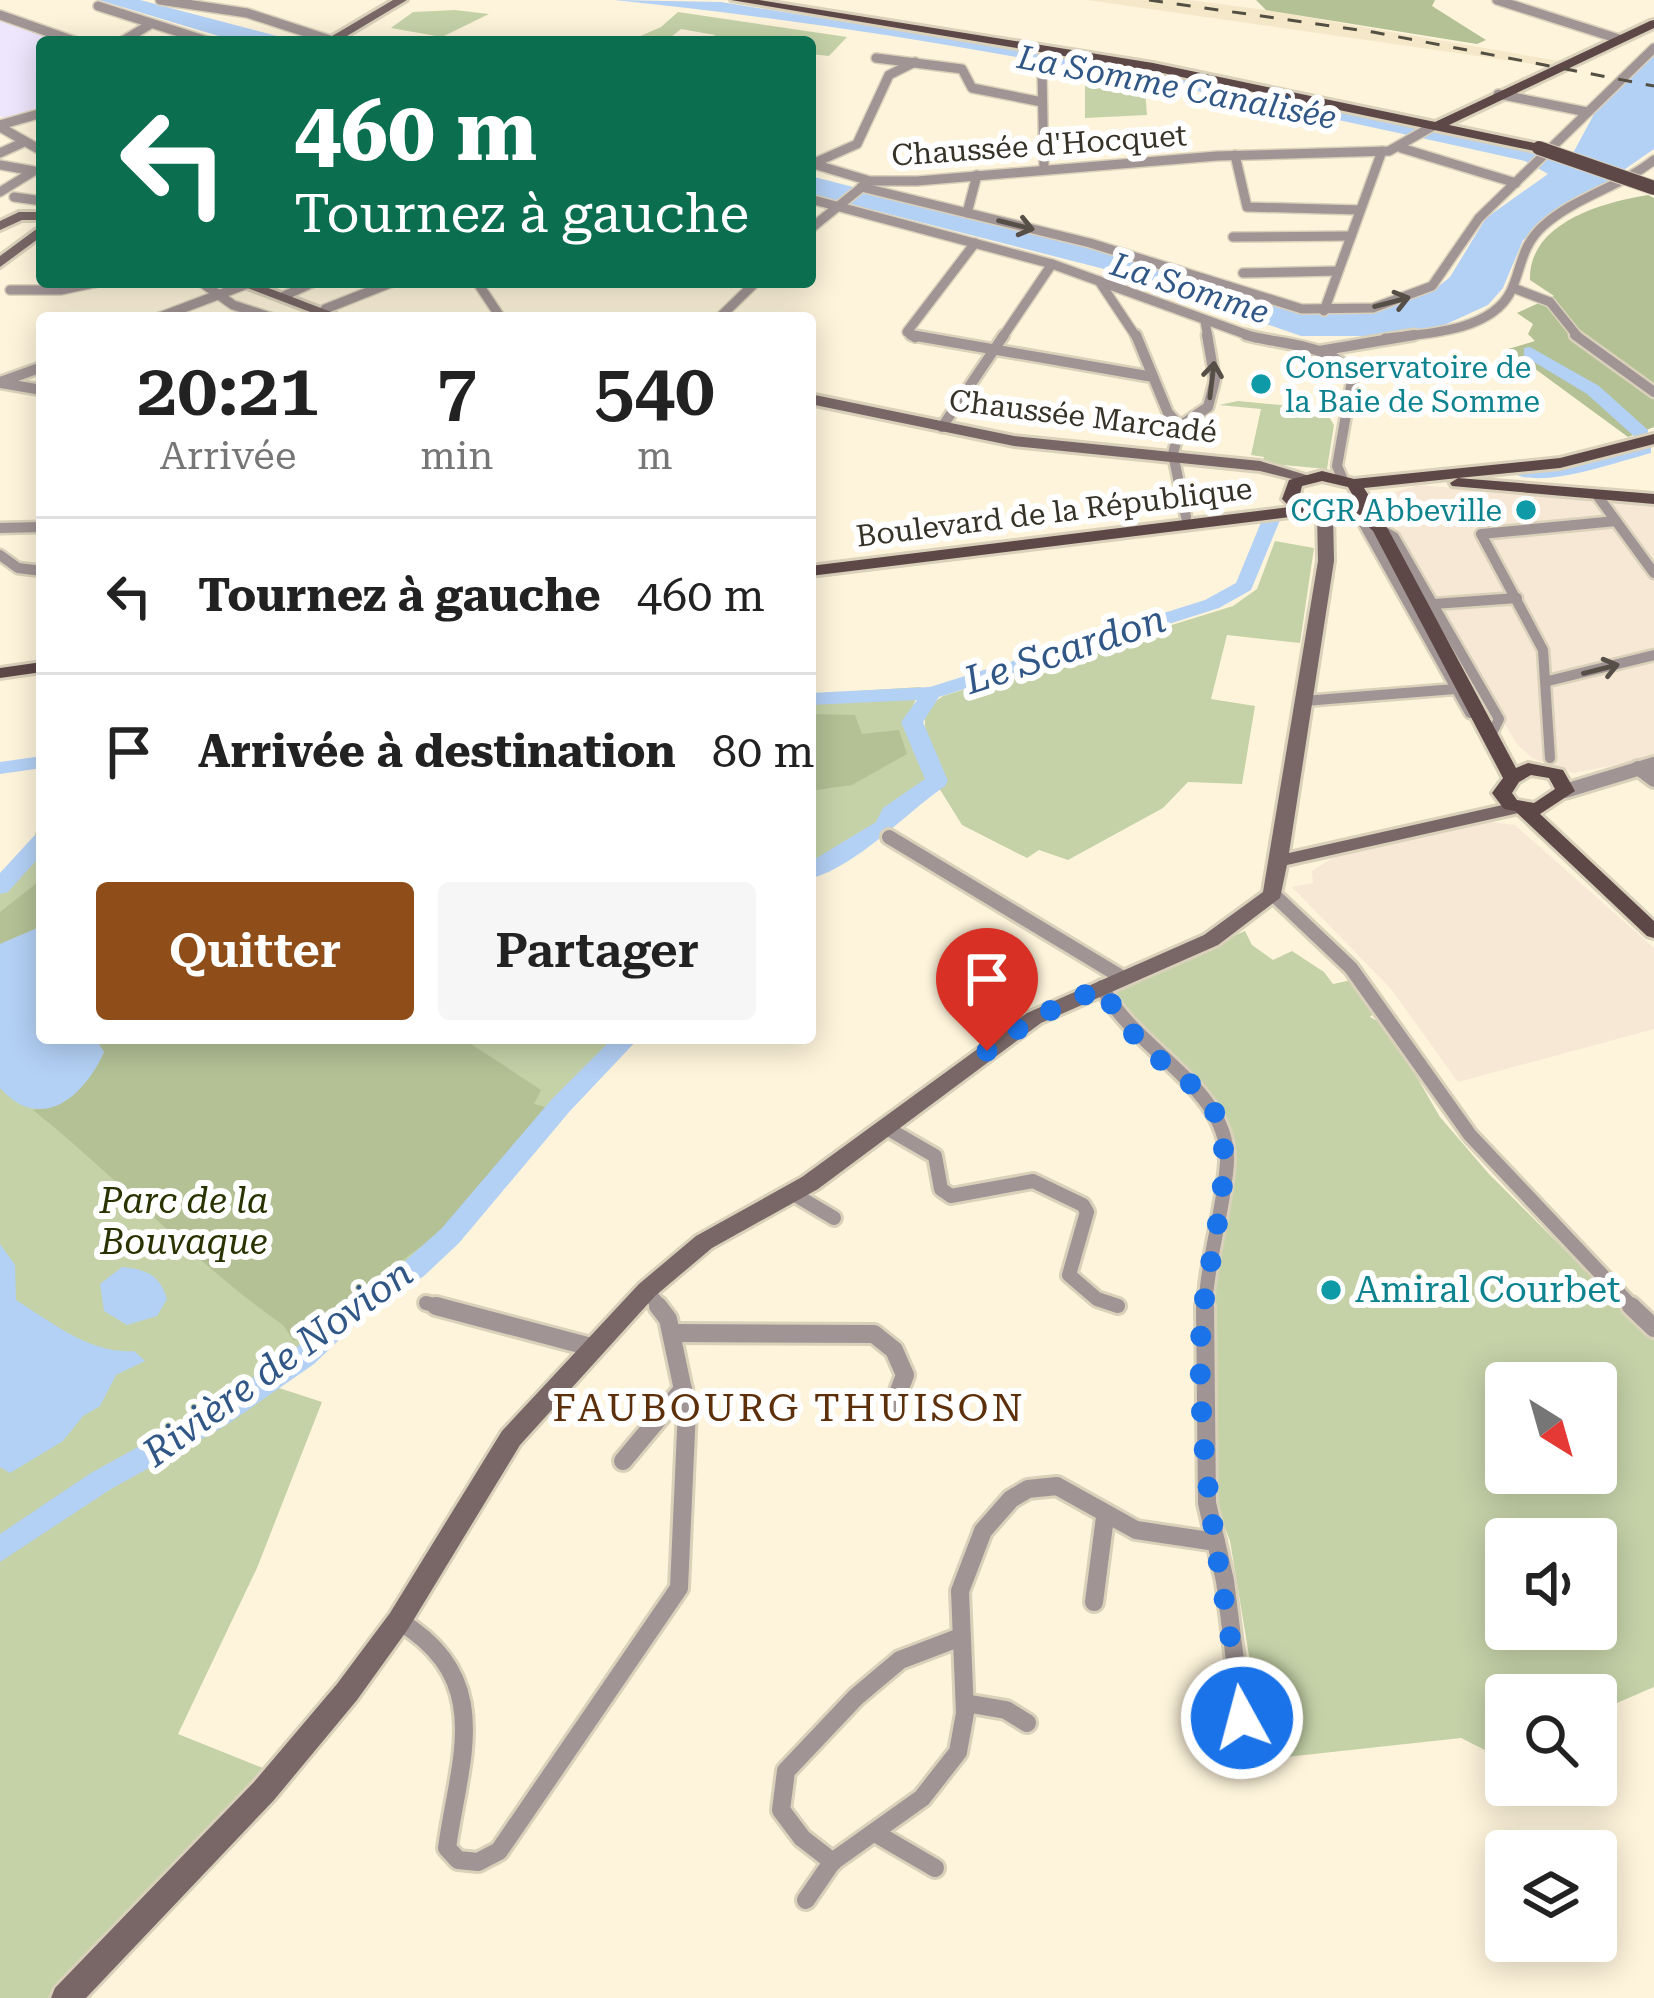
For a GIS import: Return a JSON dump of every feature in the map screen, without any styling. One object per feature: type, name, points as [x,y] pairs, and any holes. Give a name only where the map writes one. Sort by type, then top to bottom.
[{"type":"main road","points":[[736,0],[1274,91],[1432,123],[1542,151],[1654,189]]},
{"type":"main road","points":[[1432,123],[1654,24]]},
{"type":"main road","points":[[1456,477],[1582,460],[1654,438]]},
{"type":"main road","points":[[1456,477],[1498,487],[1654,499]]},
{"type":"main road","name":"Boulevard de la République","points":[[816,567],[1456,477]]},
{"type":"main road","points":[[1305,510],[1341,496]]},
{"type":"main road","points":[[1305,510],[1332,514],[1341,496]]},
{"type":"main road","points":[[1341,496],[1498,744],[1519,800],[1654,932]]},
{"type":"main road","name":"Boulevard de la République","points":[[816,567],[1305,510]]},
{"type":"main road","points":[[0,676],[36,671]]},
{"type":"main road","points":[[1498,744],[1551,773]]},
{"type":"main road","points":[[1519,800],[1551,773]]},
{"type":"main road","points":[[1519,800],[1551,773]]},
{"type":"street","points":[[160,0],[286,22],[321,36]]},
{"type":"street","points":[[341,36],[401,0]]},
{"type":"street","points":[[1497,0],[1619,39]]},
{"type":"street","points":[[98,5],[188,36]]},
{"type":"street","points":[[0,15],[60,36]]},
{"type":"street","points":[[131,36],[149,25]]},
{"type":"street","points":[[816,223],[863,186],[1090,243],[1269,300],[1324,310],[1372,308],[1432,286],[1479,218],[1532,168],[1542,151],[1654,48]]},
{"type":"street","points":[[876,58],[965,70],[970,86],[978,91],[1042,102]]},
{"type":"street","points":[[816,162],[857,144],[889,75],[915,61]]},
{"type":"street","points":[[1042,72],[1043,169]]},
{"type":"street","points":[[1498,94],[1587,112]]},
{"type":"street","points":[[0,126],[36,115]]},
{"type":"street","name":"Chaussée d'Hocquet","points":[[816,166],[863,186],[1234,155],[1382,151],[1401,148],[1432,123]]},
{"type":"street","points":[[0,126],[36,149]]},
{"type":"street","points":[[0,154],[22,143]]},
{"type":"street","points":[[1401,148],[1516,183]]},
{"type":"street","points":[[1324,310],[1382,151]]},
{"type":"street","points":[[1234,155],[1247,207],[1360,210]]},
{"type":"street","points":[[1319,350],[1467,323],[1516,289],[1527,243],[1567,210],[1608,191],[1654,160]]},
{"type":"street","points":[[0,165],[34,171],[5,195],[36,221]]},
{"type":"street","points":[[967,213],[977,175]]},
{"type":"street","points":[[1608,191],[1654,189]]},
{"type":"street","points":[[816,200],[1052,264],[1204,321],[1319,350],[1346,364],[1353,375],[1341,496],[1488,744],[1498,744],[1499,719],[1394,536],[1341,496]]},
{"type":"street","points":[[2,226],[36,224]]},
{"type":"street","points":[[1,267],[36,227]]},
{"type":"street","points":[[1233,237],[1351,236]]},
{"type":"street","points":[[975,243],[907,332],[915,338],[991,353],[1153,377]]},
{"type":"street","points":[[942,427],[1052,264]]},
{"type":"street","points":[[1243,273],[1338,271]]},
{"type":"street","points":[[1099,281],[1132,328],[1171,418],[1180,426]]},
{"type":"street","points":[[10,290],[36,288]]},
{"type":"street","points":[[208,288],[254,312]]},
{"type":"street","points":[[174,312],[233,288]]},
{"type":"street","points":[[258,288],[329,312]]},
{"type":"street","points":[[241,308],[296,288]]},
{"type":"street","points":[[334,312],[381,288]]},
{"type":"street","points":[[724,312],[746,288]]},
{"type":"street","points":[[1516,289],[1550,302],[1570,332],[1654,392]]},
{"type":"street","points":[[1186,517],[1173,456],[1180,426],[1208,407],[1215,380],[1204,321]]},
{"type":"street","points":[[3,380],[36,369]]},
{"type":"street","points":[[3,380],[36,388]]},
{"type":"street","name":"Chaussée Marcadé","points":[[816,401],[1014,441],[1278,470],[1341,496]]},
{"type":"street","points":[[1597,495],[1654,573]]},
{"type":"street","points":[[1633,497],[1615,515],[1481,534],[1538,636],[1548,681],[1551,773],[1600,777],[1654,764]]},
{"type":"street","points":[[66,1998],[264,1791],[399,1621],[493,1462],[591,1347],[647,1290],[704,1242],[792,1193],[1021,1026],[1211,940],[1274,893],[1332,514]]},
{"type":"street","points":[[0,528],[36,527]]},
{"type":"street","points":[[1,557],[18,568],[36,570]]},
{"type":"street","points":[[1434,604],[1517,598]]},
{"type":"street","points":[[1548,681],[1654,656]]},
{"type":"street","points":[[1304,701],[1456,689]]},
{"type":"street","points":[[1638,768],[1654,780]]},
{"type":"street","points":[[1279,861],[1519,800]]},
{"type":"street","points":[[889,837],[959,874],[1112,983],[1118,1018],[1198,1091],[1216,1114],[1227,1161],[1207,1260],[1201,1331],[1207,1503],[1248,1764]]},
{"type":"street","points":[[1274,893],[1363,977],[1444,1102],[1502,1173],[1654,1328]]},
{"type":"street","points":[[885,1127],[935,1156],[941,1189],[951,1196],[1033,1181],[1083,1205],[1088,1212],[1069,1275],[1096,1299],[1118,1306]]},
{"type":"street","points":[[792,1193],[834,1218]]},
{"type":"street","points":[[399,1621],[422,1634],[458,1685],[470,1726],[469,1756],[447,1848],[452,1858],[469,1865],[485,1861],[499,1851],[679,1588],[687,1409],[663,1306],[647,1290]]},
{"type":"street","points":[[426,1304],[591,1347]]},
{"type":"street","points":[[672,1334],[874,1334],[894,1350],[905,1375],[894,1404]]},
{"type":"street","points":[[623,1461],[682,1389]]},
{"type":"street","points":[[806,1900],[832,1862],[906,1813],[947,1773],[962,1744],[965,1703],[957,1605],[977,1545],[998,1507],[1018,1492],[1047,1485],[1072,1490],[1105,1517],[1158,1540],[1216,1542]]},
{"type":"street","points":[[1094,1602],[1105,1517]]},
{"type":"street","points":[[832,1862],[802,1838],[781,1810],[786,1771],[856,1697],[900,1660],[958,1637]]},
{"type":"street","points":[[965,1703],[1006,1710],[1027,1723]]},
{"type":"street","points":[[875,1833],[935,1868]]},
{"type":"shaded area","points":[[1087,0],[1188,0],[1266,10],[1559,61],[1547,66]]},
{"type":"shaded area","points":[[0,18],[50,36],[36,36],[36,111],[5,120],[0,116]]},
{"type":"shaded area","points":[[1419,485],[1654,504],[1654,758],[1573,773],[1532,758],[1517,744],[1377,513],[1385,495]]},
{"type":"shaded area","points":[[1490,822],[1515,825],[1654,948],[1654,1029],[1458,1082],[1391,989],[1292,887],[1313,883],[1312,871],[1334,857]]},
{"type":"green space","points":[[1256,0],[1435,0],[1432,6],[1486,40],[1477,44],[1266,10]]},
{"type":"green space","points":[[413,12],[489,14],[444,36],[391,28]]},
{"type":"green space","points":[[678,12],[847,37],[829,56],[816,55],[816,36],[714,36],[681,29],[672,36],[641,36]]},
{"type":"green space","points":[[1085,77],[1145,87],[1147,115],[1085,118]]},
{"type":"green space","points":[[1648,195],[1654,198],[1654,427],[1628,437],[1508,349],[1535,341],[1528,334],[1533,324],[1517,313],[1554,296],[1530,280],[1541,244],[1590,210]]},
{"type":"green space","points":[[1238,401],[1324,409],[1334,425],[1327,469],[1262,463],[1264,457],[1251,455],[1261,409],[1219,405]]},
{"type":"green space","points":[[1275,541],[1314,548],[1300,643],[1227,635],[1211,699],[1255,706],[1242,784],[1188,782],[1163,808],[1068,860],[1039,850],[1027,858],[962,825],[939,788],[926,708],[943,696],[1233,606],[1257,589]]},
{"type":"green space","points":[[921,687],[906,722],[927,784],[876,822],[886,829],[816,874],[816,694]]},
{"type":"green space","points":[[816,714],[855,715],[862,734],[899,730],[907,754],[852,785],[816,790]]},
{"type":"green space","name":"Parc de la Bouvaque","points":[[36,831],[36,1044],[627,1044],[452,1238],[363,1306],[276,1387],[322,1402],[257,1568],[178,1734],[263,1768],[53,1998],[0,1998],[0,874],[33,841]]},
{"type":"green space","points":[[36,884],[36,929],[0,944],[0,912]]},
{"type":"green space","points":[[1245,931],[1252,945],[1273,960],[1292,951],[1324,972],[1333,984],[1356,979],[1376,1011],[1370,1017],[1387,1026],[1440,1117],[1489,1174],[1654,1339],[1654,1687],[1617,1703],[1617,1674],[1485,1674],[1485,1750],[1461,1738],[1259,1760],[1251,1717],[1259,1716],[1230,1541],[1214,1500],[1205,1375],[1228,1131],[1203,1086],[1167,1060],[1112,995],[1119,986]]},
{"type":"green space","points":[[99,1044],[471,1044],[541,1090],[534,1104],[549,1108],[439,1233],[294,1341],[283,1325],[217,1274],[33,1110],[67,1098],[92,1074],[104,1052]]},
{"type":"water","points":[[99,0],[140,0],[277,36],[219,36]]},
{"type":"water","points":[[614,0],[721,2],[1150,71],[1558,157],[1572,155],[1600,103],[1654,53],[1654,149],[1523,240],[1503,288],[1488,305],[1440,327],[1368,336],[1301,336],[1112,271],[816,196],[816,178],[1078,244],[1280,307],[1339,314],[1378,311],[1433,291],[1450,277],[1486,218],[1548,174],[1525,161],[1074,67],[731,13]]},
{"type":"water","points":[[36,929],[36,1044],[99,1044],[104,1052],[73,1095],[46,1109],[15,1102],[0,1088],[0,944]]},
{"type":"water","points":[[0,1244],[15,1265],[16,1300],[87,1342],[134,1351],[145,1361],[116,1375],[100,1406],[83,1416],[63,1441],[10,1473],[0,1467]]},
{"type":"water","points":[[122,1267],[145,1272],[160,1284],[167,1299],[157,1316],[127,1325],[104,1311],[100,1284]]},
{"type":"waterway","name":"Le Scardon","points":[[1530,352],[1593,390],[1642,434]]},
{"type":"waterway","name":"Le Scardon","points":[[1522,473],[1570,469],[1645,449]]},
{"type":"waterway","name":"Le Scardon","points":[[932,693],[1212,604],[1244,586],[1271,520]]},
{"type":"waterway","name":"Le Scardon","points":[[816,699],[932,693]]},
{"type":"waterway","name":"Rivière de Novion","points":[[816,868],[885,826],[891,813],[937,781],[912,722],[932,693]]},
{"type":"waterway","name":"Le Scardon","points":[[0,768],[36,763]]},
{"type":"waterway","points":[[0,887],[36,848]]},
{"type":"waterway","name":"Rivière de Novion","points":[[0,1550],[101,1481],[215,1418],[304,1357],[358,1305],[414,1269],[450,1236],[561,1105],[621,1044]]},
{"type":"railway","points":[[1149,0],[1373,32],[1654,86]]},
{"type":"place","name":"Conservatoire de la Baie de Somme","points":[[1261,384]]},
{"type":"place","name":"CGR Abbeville","points":[[1526,510]]},
{"type":"place","name":"Amiral Courbet","points":[[1331,1290]]},
{"type":"district","name":"FAUBOURG THUISON","points":[[789,1408]]},
{"type":"route","points":[[987,1051],[1034,1018],[1102,987],[1118,1018],[1198,1091],[1216,1114],[1227,1161],[1204,1289],[1203,1429],[1207,1503],[1225,1581],[1242,1718]]},
{"type":"water label","name":"La Somme Canalisée","points":[[1177,87]]},
{"type":"water label","name":"La Somme","points":[[1190,288]]}]
